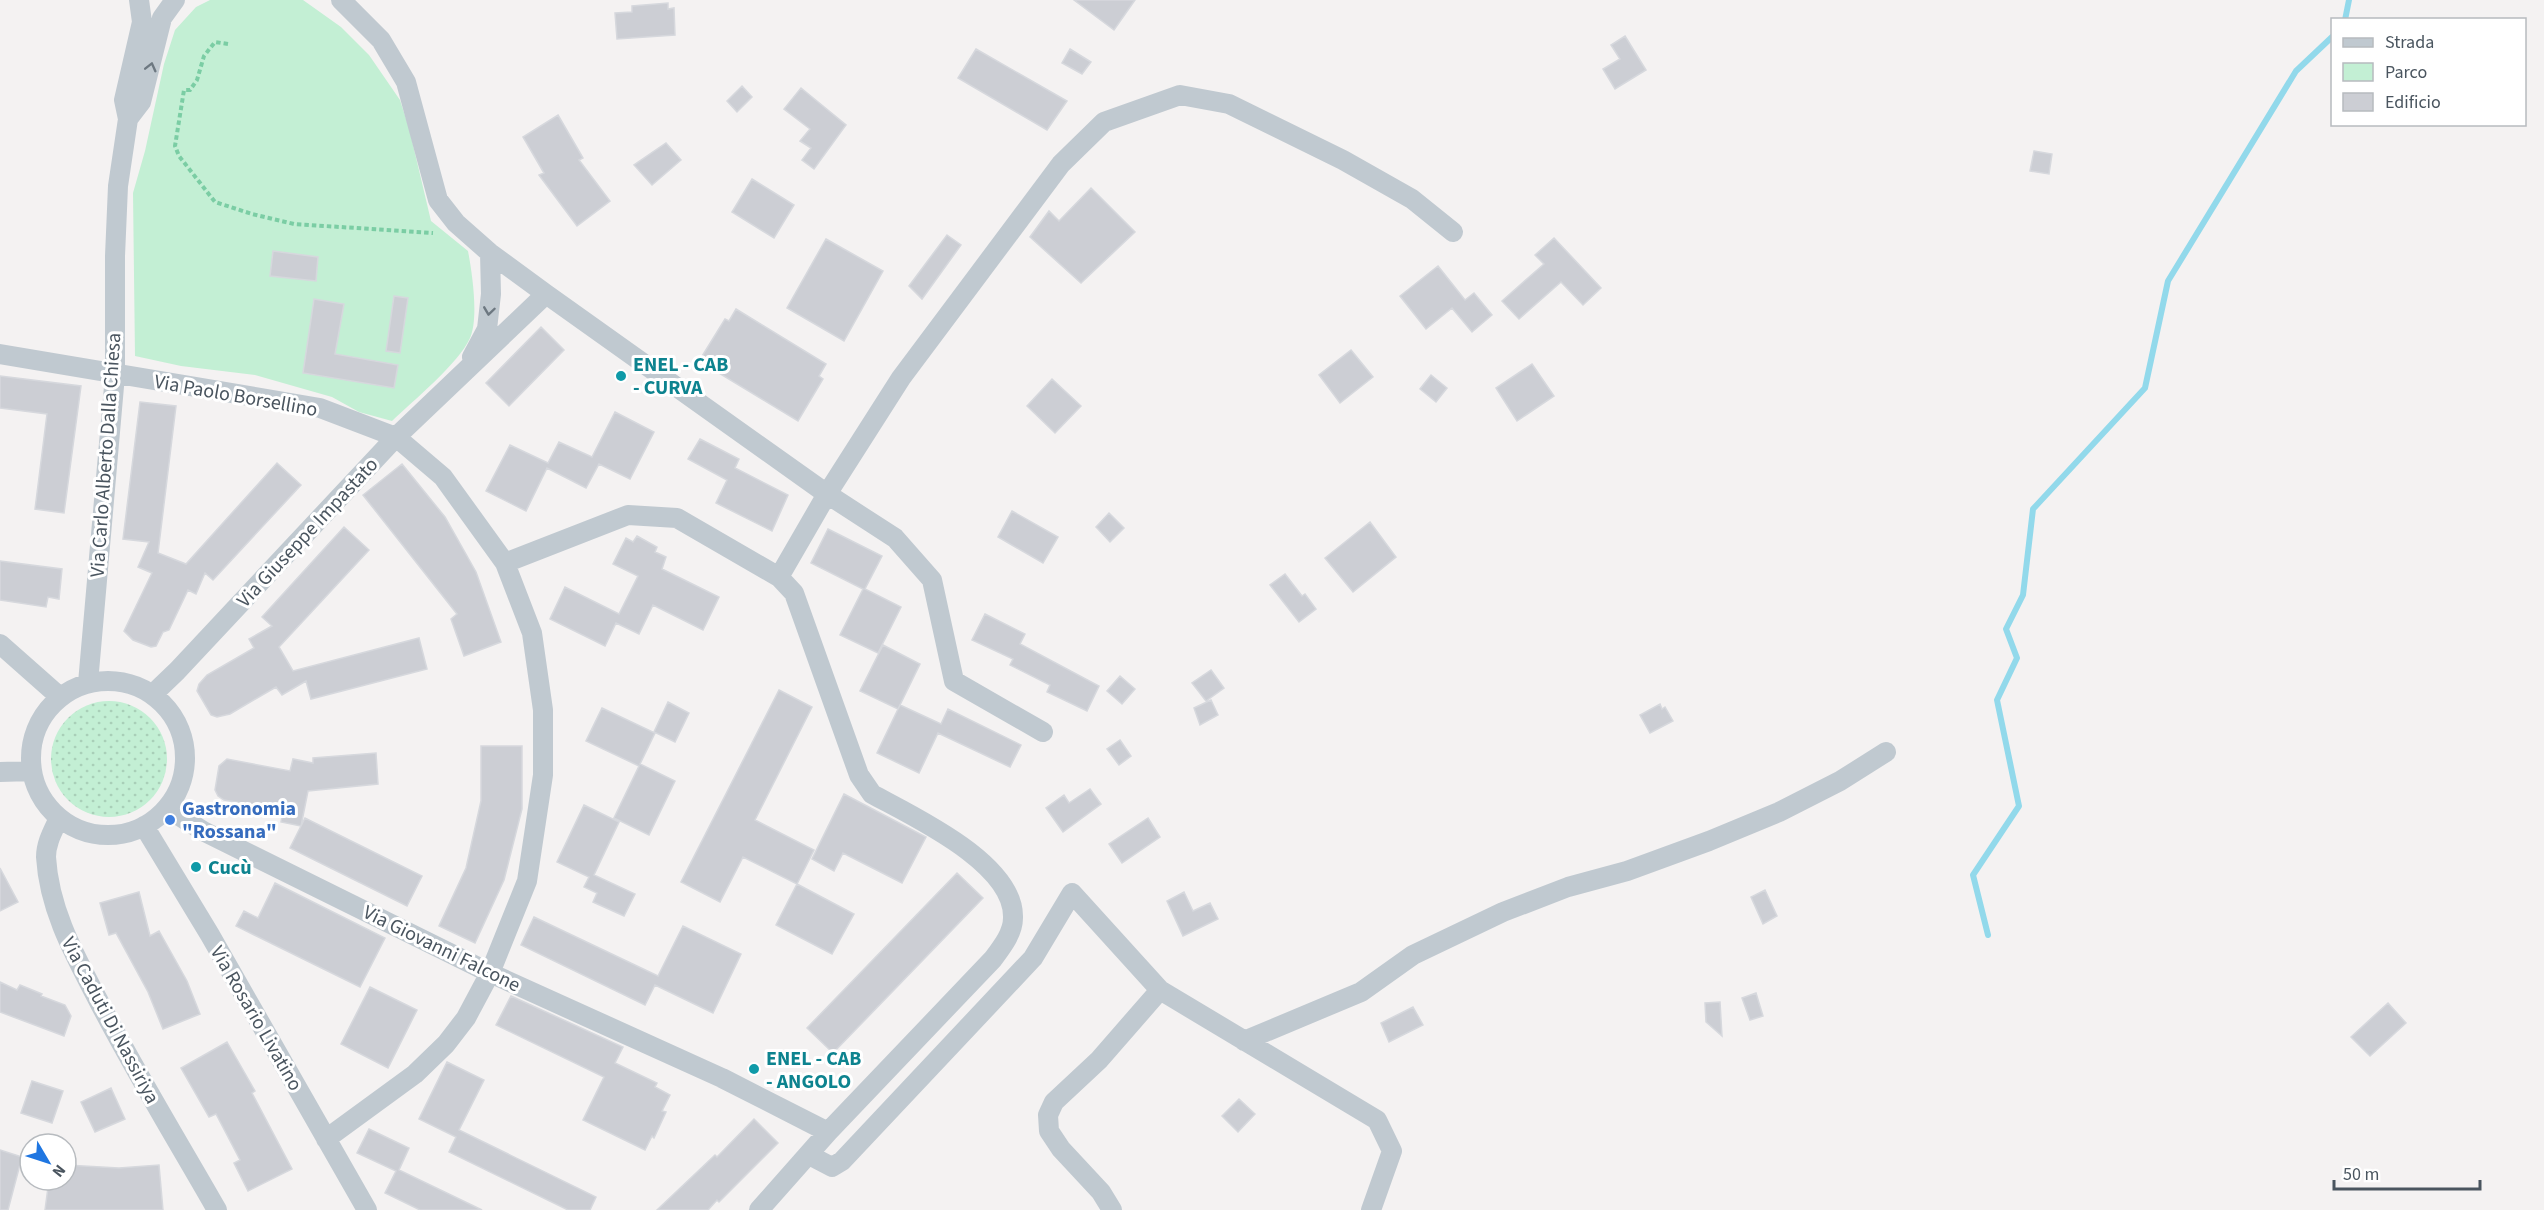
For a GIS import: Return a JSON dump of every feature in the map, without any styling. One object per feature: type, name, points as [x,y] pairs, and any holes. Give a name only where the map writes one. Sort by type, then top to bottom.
[{"type":"street","name":"Via Carlo Alberto Dalla Chiesa","points":[[87,683],[116,375],[115,256],[118,186],[128,119],[124,100],[142,22],[139,0]]},
{"type":"street","name":"Via Carlo Alberto Dalla Chiesa","points":[[128,119],[141,102],[162,18],[175,0]]},
{"type":"street","points":[[341,0],[381,40],[406,82],[438,200],[456,223],[490,253],[546,294],[827,495],[895,538],[932,580],[954,681],[1043,732]]},
{"type":"street","points":[[779,577],[827,495],[901,378],[1061,165],[1104,122],[1180,95],[1229,104],[1343,160],[1412,199],[1453,232]]},
{"type":"street","name":"Via Giuseppe Impastato","points":[[464,373],[487,329],[491,294],[490,253]]},
{"type":"street","name":"Via Giuseppe Impastato","points":[[153,694],[396,437],[546,294]]},
{"type":"street","name":"Via Paolo Borsellino","points":[[0,354],[320,408],[396,437],[443,477],[505,563],[532,633],[543,710],[543,775],[526,881],[490,973],[466,1018],[446,1044],[415,1074],[326,1139]]},
{"type":"street","points":[[505,563],[628,515],[638,515],[677,518],[779,577],[794,593],[859,775],[865,785],[872,794],[949,837],[972,853],[1009,896],[1013,918],[1006,940],[993,959],[828,1132],[759,1210]]},
{"type":"street","points":[[0,644],[60,697]]},
{"type":"street","points":[[110,680],[132,684],[153,694],[168,708],[180,727],[185,748],[185,770],[179,790],[167,808],[144,826],[128,833],[110,836],[92,834],[75,828],[59,818],[46,805],[37,789],[32,771],[32,743],[42,718],[60,697],[87,683],[110,680]]},
{"type":"street","points":[[1244,1041],[1361,992],[1413,955],[1466,929],[1568,887],[1627,871],[1729,833],[1840,781],[1886,752]]},
{"type":"street","points":[[0,772],[32,771]]},
{"type":"street","name":"Via Giovanni Falcone","points":[[167,808],[203,831],[490,973],[722,1078],[828,1132]]},
{"type":"street","name":"Via Caduti Di Nassiriya","points":[[59,818],[48,842],[46,856],[52,895],[64,933],[114,1030],[217,1210]]},
{"type":"street","name":"Via Rosario Livatino","points":[[144,826],[367,1210]]},
{"type":"street","points":[[809,1155],[832,1167],[842,1161],[1033,958],[1072,893],[1160,990],[1377,1120],[1392,1151],[1371,1210]]},
{"type":"street","points":[[1112,1210],[1101,1192],[1061,1149],[1049,1131],[1048,1115],[1054,1102],[1099,1060],[1160,990]]},
{"type":"path","points":[[228,44],[215,42],[204,56],[197,80],[190,90],[184,90],[175,146],[178,156],[215,202],[294,224],[433,233]]},
{"type":"green space","points":[[210,0],[303,0],[341,27],[369,55],[400,100],[431,221],[468,251],[474,307],[473,329],[470,338],[446,370],[392,421],[359,412],[332,397],[255,375],[181,366],[135,356],[133,193],[145,151],[164,64],[175,30],[196,7]]},
{"type":"green space","points":[[109,701],[131,705],[150,718],[163,737],[167,759],[163,781],[150,800],[131,813],[109,817],[87,813],[68,800],[55,781],[51,759],[55,737],[68,718],[87,705]]},
{"type":"building","points":[[1074,0],[1135,0],[1114,30]]},
{"type":"building","points":[[668,3],[668,9],[674,8],[675,35],[617,39],[615,13],[632,12],[632,6]]},
{"type":"building","points":[[1625,36],[1646,70],[1615,89],[1603,69],[1620,59],[1611,45]]},
{"type":"building","points":[[976,49],[1067,101],[1047,130],[958,78]]},
{"type":"building","points":[[1070,49],[1091,62],[1082,74],[1062,63]]},
{"type":"building","points":[[742,86],[752,97],[737,112],[727,101]]},
{"type":"building","points":[[801,88],[846,125],[814,169],[802,160],[811,148],[800,141],[810,129],[784,109]]},
{"type":"building","points":[[558,115],[583,158],[579,160],[610,201],[577,226],[539,175],[544,173],[523,137]]},
{"type":"building","points":[[666,143],[681,160],[652,185],[634,165]]},
{"type":"building","points":[[2034,151],[2052,154],[2049,174],[2030,171]]},
{"type":"building","points":[[752,179],[794,205],[774,238],[732,212]]},
{"type":"building","points":[[1091,188],[1135,232],[1081,283],[1030,237],[1049,211],[1059,221]]},
{"type":"building","points":[[947,235],[961,245],[922,299],[909,286]]},
{"type":"building","points":[[1554,238],[1601,288],[1583,305],[1561,282],[1519,319],[1502,301],[1544,264],[1535,255]]},
{"type":"building","points":[[826,239],[883,271],[844,341],[787,308]]},
{"type":"building","points":[[273,251],[318,257],[316,281],[270,276]]},
{"type":"building","points":[[1438,266],[1465,300],[1474,293],[1492,315],[1472,332],[1452,308],[1426,329],[1400,296]]},
{"type":"building","points":[[394,296],[408,298],[400,353],[386,351]]},
{"type":"building","points":[[314,299],[344,304],[335,354],[398,365],[394,388],[303,373]]},
{"type":"building","points":[[736,309],[826,364],[819,376],[823,379],[798,421],[699,361],[725,319],[729,321]]},
{"type":"building","points":[[541,327],[564,350],[509,406],[486,383]]},
{"type":"building","points":[[1351,350],[1373,377],[1340,403],[1319,375]]},
{"type":"building","points":[[1532,364],[1554,396],[1517,421],[1496,388]]},
{"type":"building","points":[[1431,375],[1447,388],[1436,402],[1420,389]]},
{"type":"building","points":[[0,376],[81,386],[64,513],[35,509],[47,414],[0,408]]},
{"type":"building","points":[[1052,379],[1081,406],[1055,433],[1027,406]]},
{"type":"building","points":[[140,402],[176,406],[158,553],[186,564],[277,463],[301,485],[213,580],[205,573],[196,594],[188,590],[169,630],[163,632],[156,646],[151,647],[133,640],[124,631],[152,573],[138,567],[149,542],[123,539]]},
{"type":"building","points":[[615,412],[654,432],[630,479],[599,464],[586,488],[547,468],[526,511],[486,491],[510,445],[548,463],[559,442],[592,457]]},
{"type":"building","points":[[700,439],[739,459],[735,468],[788,495],[772,531],[716,503],[727,480],[688,459]]},
{"type":"building","points":[[402,464],[445,517],[476,572],[501,642],[464,656],[451,619],[457,614],[363,495]]},
{"type":"building","points":[[1012,511],[1058,537],[1043,563],[998,537]]},
{"type":"building","points":[[1109,513],[1124,528],[1110,542],[1096,527]]},
{"type":"building","points":[[1370,522],[1396,557],[1353,592],[1325,558]]},
{"type":"building","points":[[344,527],[369,550],[279,647],[293,671],[419,638],[427,669],[311,699],[306,681],[282,695],[276,687],[230,714],[217,717],[211,715],[197,691],[199,684],[207,675],[254,648],[249,639],[272,626],[262,617]]},
{"type":"building","points":[[828,529],[882,556],[865,589],[901,607],[878,653],[840,635],[863,589],[811,563]]},
{"type":"building","points":[[637,536],[657,547],[655,552],[666,557],[662,569],[719,597],[703,630],[653,605],[639,634],[616,623],[605,646],[550,619],[565,587],[619,614],[638,576],[613,564],[626,538],[633,542]]},
{"type":"building","points":[[0,561],[62,569],[59,599],[48,597],[46,607],[0,600]]},
{"type":"building","points":[[1285,574],[1302,596],[1305,594],[1316,609],[1299,622],[1270,585]]},
{"type":"building","points":[[985,614],[1025,634],[1020,644],[1099,686],[1087,711],[1047,692],[1050,685],[1010,665],[1013,659],[972,640]]},
{"type":"building","points":[[883,645],[920,664],[898,709],[860,691]]},
{"type":"building","points":[[1211,670],[1224,688],[1206,701],[1192,683]]},
{"type":"building","points":[[1120,676],[1135,689],[1122,704],[1107,691]]},
{"type":"building","points":[[779,690],[812,707],[755,820],[814,850],[797,884],[743,857],[720,902],[681,882]]},
{"type":"building","points":[[1211,700],[1218,715],[1200,725],[1194,708]]},
{"type":"building","points":[[668,702],[689,713],[675,742],[654,732]]},
{"type":"building","points":[[1660,704],[1662,709],[1665,707],[1673,721],[1650,733],[1640,715]]},
{"type":"building","points":[[900,705],[941,724],[948,709],[1021,745],[1010,767],[938,733],[919,773],[877,753]]},
{"type":"building","points":[[602,708],[655,733],[640,764],[675,781],[649,835],[614,818],[639,766],[586,741]]},
{"type":"building","points":[[1120,740],[1131,756],[1119,765],[1107,749]]},
{"type":"building","points":[[481,746],[522,746],[522,809],[504,880],[475,943],[439,926],[466,868],[481,801]]},
{"type":"building","points":[[376,753],[378,784],[308,791],[301,826],[281,822],[283,810],[224,800],[218,796],[215,790],[219,766],[227,759],[290,771],[293,759],[313,763],[313,758]]},
{"type":"building","points":[[1090,789],[1101,804],[1063,832],[1046,808],[1064,795],[1069,803]]},
{"type":"building","points":[[844,794],[926,837],[902,883],[843,853],[834,871],[812,859]]},
{"type":"building","points":[[584,805],[619,822],[594,875],[635,894],[624,916],[593,902],[597,893],[584,887],[589,877],[557,862]]},
{"type":"building","points":[[305,818],[422,876],[407,906],[290,848]]},
{"type":"building","points":[[1148,818],[1160,837],[1122,863],[1109,844]]},
{"type":"building","points":[[0,868],[18,902],[0,911]]},
{"type":"building","points":[[957,873],[983,898],[833,1053],[807,1028]]},
{"type":"building","points":[[275,883],[385,938],[360,987],[236,926],[244,911],[258,918]]},
{"type":"building","points":[[797,884],[854,914],[832,954],[776,925]]},
{"type":"building","points":[[1765,890],[1777,916],[1763,924],[1751,897]]},
{"type":"building","points":[[139,892],[150,936],[159,931],[187,981],[200,1014],[163,1029],[148,992],[116,933],[109,935],[100,903]]},
{"type":"building","points":[[1184,892],[1193,911],[1210,903],[1218,919],[1183,936],[1167,901]]},
{"type":"building","points":[[534,917],[658,976],[683,926],[741,954],[713,1013],[655,985],[645,1005],[521,945]]},
{"type":"building","points":[[0,982],[17,990],[20,985],[65,1005],[71,1016],[64,1036],[0,1012]]},
{"type":"building","points":[[370,987],[417,1010],[388,1068],[341,1044]]},
{"type":"building","points":[[1756,993],[1763,1016],[1750,1020],[1742,998]]},
{"type":"building","points":[[511,996],[623,1047],[615,1063],[657,1083],[655,1087],[670,1095],[662,1111],[666,1112],[654,1138],[652,1136],[645,1150],[583,1120],[604,1077],[496,1025]]},
{"type":"building","points":[[1720,1002],[1722,1036],[1706,1022],[1705,1003]]},
{"type":"building","points":[[2388,1003],[2406,1023],[2370,1056],[2351,1037]]},
{"type":"building","points":[[1413,1007],[1423,1025],[1389,1042],[1381,1023]]},
{"type":"building","points":[[227,1042],[255,1091],[252,1093],[292,1169],[248,1191],[234,1163],[240,1160],[216,1114],[209,1117],[181,1068]]},
{"type":"building","points":[[447,1062],[484,1080],[459,1130],[596,1197],[590,1210],[568,1210],[449,1152],[456,1137],[419,1119]]},
{"type":"building","points":[[32,1081],[63,1091],[52,1123],[21,1113]]},
{"type":"building","points":[[111,1088],[125,1119],[95,1132],[81,1102]]},
{"type":"building","points":[[1239,1099],[1255,1114],[1238,1132],[1222,1116]]},
{"type":"building","points":[[754,1119],[778,1143],[719,1202],[717,1200],[708,1210],[657,1210],[715,1155],[717,1157]]},
{"type":"building","points":[[369,1129],[409,1148],[399,1170],[482,1210],[420,1210],[385,1193],[396,1171],[357,1153]]},
{"type":"building","points":[[0,1150],[18,1156],[18,1172],[8,1210],[0,1210]]},
{"type":"building","points":[[159,1165],[163,1210],[45,1210],[47,1192],[78,1192],[78,1166],[119,1168]]},
{"type":"waterway","points":[[2345,18],[2349,0]]},
{"type":"waterway","points":[[1988,935],[1973,875],[2019,806],[1997,700],[2017,658],[2006,629],[2023,595],[2033,509],[2145,388],[2168,281],[2296,71],[2331,38]]},
{"type":"place","name":"ENEL - CAB - CURVA","points":[[621,376]]},
{"type":"place","name":"Gastronomia \"Rossana\"","points":[[170,820]]},
{"type":"place","name":"Cucù","points":[[196,867]]},
{"type":"place","name":"ENEL - CAB - ANGOLO","points":[[754,1069]]}]
